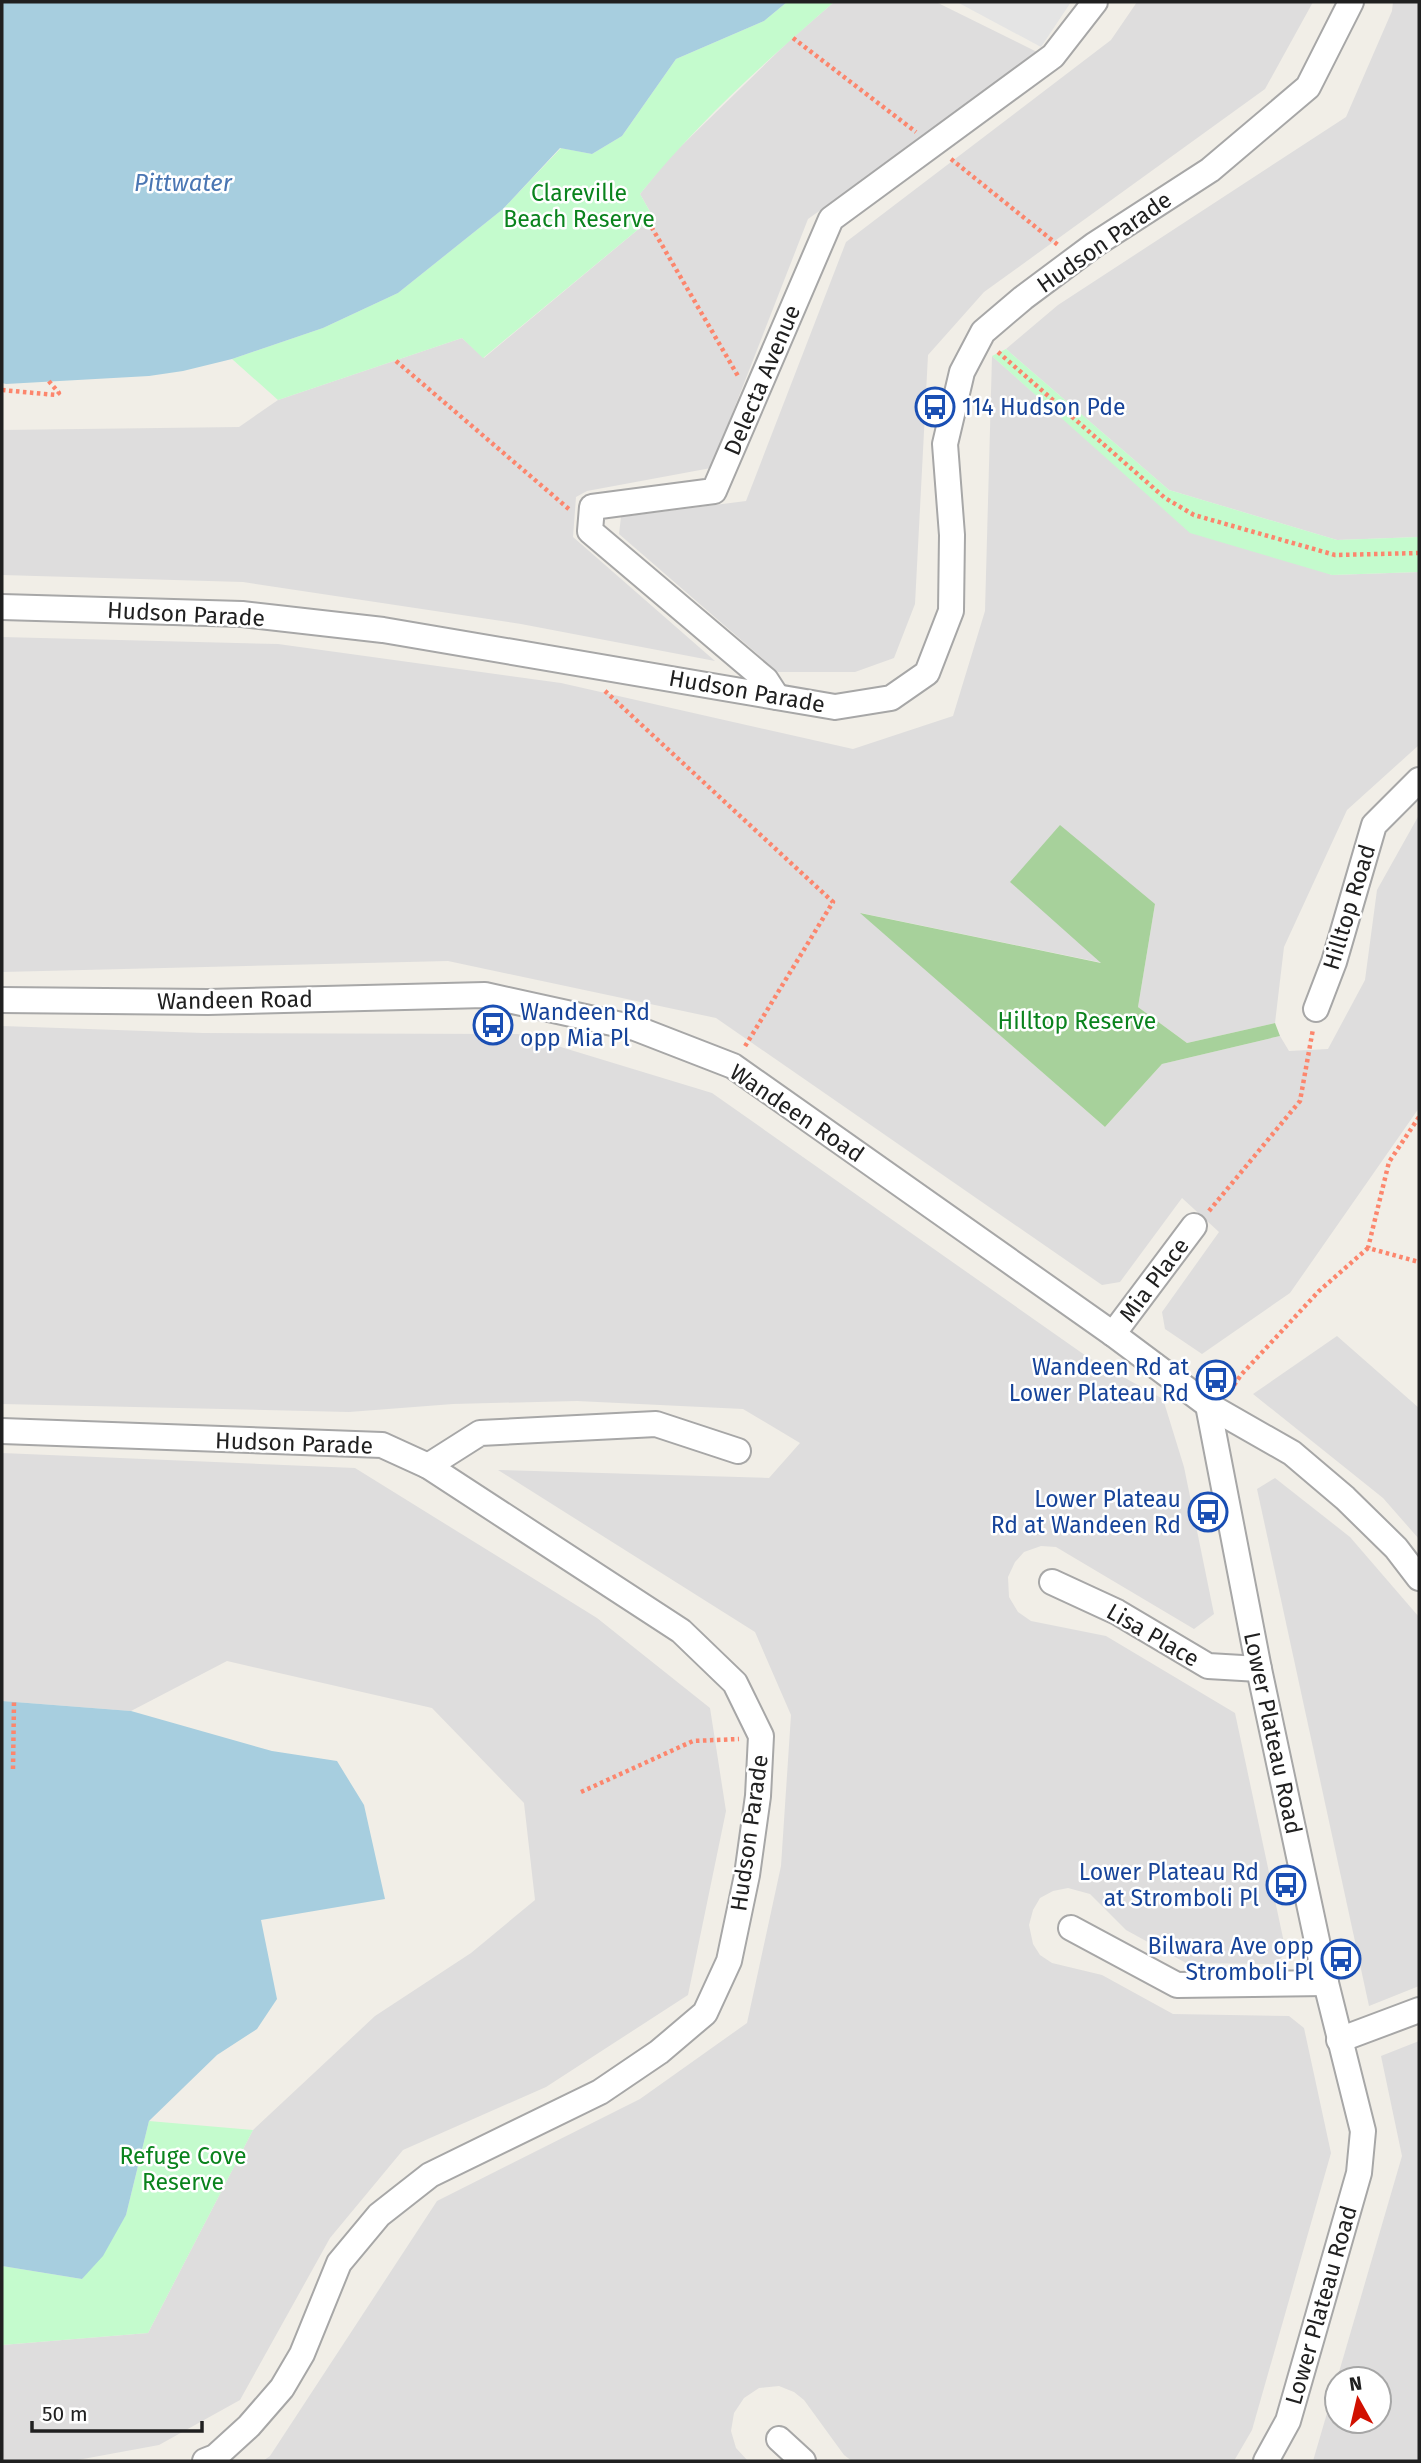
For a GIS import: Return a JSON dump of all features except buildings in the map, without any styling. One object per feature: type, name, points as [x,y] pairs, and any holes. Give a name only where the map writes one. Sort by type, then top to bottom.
[{"type":"street","name":"Delecta Avenue","points":[[591,515],[592,507],[714,491],[831,219],[1053,56],[1096,2]]},
{"type":"street","name":"Hudson Parade","points":[[2,607],[242,614],[383,630],[835,707],[891,698],[927,673],[951,611],[952,535],[945,444],[962,372],[983,332],[1094,245],[1210,170],[1308,88],[1352,2]]},
{"type":"street","points":[[591,515],[590,531],[766,680],[777,697]]},
{"type":"street","name":"Hilltop Road","points":[[1315,1009],[1334,962],[1374,825],[1419,780]]},
{"type":"street","name":"Wandeen Road","points":[[2,1000],[208,1002],[485,995],[635,1028],[733,1066],[1113,1334],[1212,1408],[1292,1453],[1345,1498],[1396,1548],[1419,1578]]},
{"type":"street","name":"Mia Place","points":[[1113,1334],[1194,1226]]},
{"type":"street","name":"Lower Plateau Road","points":[[1212,1408],[1259,1669],[1326,1983],[1363,2131],[1359,2173],[1288,2421],[1266,2461]]},
{"type":"street","points":[[428,1466],[480,1433],[656,1424],[738,1451]]},
{"type":"street","name":"Hudson Parade","points":[[2,1431],[382,1445],[428,1466],[681,1631],[736,1684],[761,1738],[758,1796],[747,1875],[729,1961],[705,2013],[659,2052],[600,2092],[430,2175],[379,2215],[339,2263],[302,2354],[282,2388],[250,2426],[215,2457],[205,2461]]},
{"type":"street","name":"Lisa Place","points":[[1052,1582],[1117,1612],[1208,1666],[1259,1669]]},
{"type":"street","points":[[1071,1928],[1177,1985],[1326,1983]]},
{"type":"street","points":[[1339,2040],[1419,2010]]},
{"type":"street","points":[[779,2439],[803,2461]]},
{"type":"path","points":[[648,221],[753,401]]},
{"type":"path","points":[[983,332],[999,353],[1165,498],[1194,515],[1335,555],[1419,553]]},
{"type":"path","points":[[396,361],[571,511],[591,515]]},
{"type":"path","points":[[2,390],[56,396],[59,393],[47,379]]},
{"type":"path","points":[[603,689],[833,902],[733,1066]]},
{"type":"path","points":[[1194,1226],[1300,1101],[1310,1055],[1315,1009]]},
{"type":"path","points":[[1212,1408],[1318,1292],[1368,1248],[1389,1162],[1419,1117]]},
{"type":"path","points":[[1368,1248],[1419,1262]]},
{"type":"path","points":[[13,1769],[14,1702]]},
{"type":"path","points":[[581,1792],[693,1741],[761,1738]]},
{"type":"shaded area","points":[[834,2],[936,2],[1041,54],[808,219],[711,468],[587,491],[576,497],[573,537],[715,661],[521,624],[243,582],[2,575],[2,430],[239,427],[278,400],[462,338],[484,358],[653,217],[640,194],[669,158],[789,41]]},
{"type":"shaded area","points":[[957,2],[1071,2],[1041,47]]},
{"type":"shaded area","points":[[1137,2],[1313,2],[1265,89],[984,292],[928,355],[915,604],[894,658],[855,672],[778,672],[619,534],[621,517],[746,501],[846,242],[1111,40]]},
{"type":"shaded area","points":[[1393,2],[1419,2],[1419,537],[1337,540],[1169,490],[1006,349],[1058,305],[1346,117],[1392,11]]},
{"type":"shaded area","points":[[992,356],[1155,500],[1332,575],[1419,572],[1419,745],[1347,810],[1284,947],[1275,1023],[1187,1043],[1138,1007],[1155,904],[1103,963],[861,913],[1105,1127],[1162,1064],[1280,1036],[1289,1051],[1328,1049],[1365,980],[1377,890],[1419,815],[1419,1108],[1290,1293],[1202,1354],[1165,1329],[1162,1312],[1219,1232],[1182,1198],[1120,1282],[1102,1285],[716,1018],[448,961],[2,972],[2,637],[278,644],[561,683],[853,749],[953,716],[985,611]]},
{"type":"shaded area","points":[[2,1026],[203,1033],[518,1034],[712,1093],[1089,1358],[1163,1399],[1184,1467],[1214,1614],[1194,1629],[1056,1547],[1041,1546],[1024,1552],[1015,1562],[1008,1577],[1009,1597],[1018,1612],[1031,1621],[1106,1636],[1235,1713],[1286,1952],[1276,1964],[1186,1963],[1126,1930],[1090,1894],[1068,1888],[1053,1891],[1040,1898],[1029,1925],[1033,1944],[1040,1955],[1052,1963],[1102,1975],[1173,2014],[1289,2016],[1304,2028],[1331,2153],[1252,2430],[1234,2461],[852,2461],[844,2455],[804,2400],[779,2386],[759,2388],[744,2398],[734,2413],[731,2431],[736,2448],[748,2461],[263,2461],[270,2456],[437,2201],[640,2099],[747,2023],[781,1866],[791,1715],[755,1632],[498,1470],[769,1478],[800,1443],[743,1409],[577,1401],[453,1404],[349,1412],[2,1404]]},
{"type":"shaded area","points":[[1337,1336],[1419,1408],[1419,1539],[1383,1498],[1253,1394]]},
{"type":"shaded area","points":[[2,1453],[355,1468],[597,1618],[710,1708],[726,1811],[688,1995],[546,2087],[403,2150],[330,2238],[240,2400],[159,2445],[72,2461],[2,2461],[2,2345],[148,2333],[253,2130],[375,2016],[471,1953],[535,1900],[524,1803],[432,1708],[227,1661],[131,1711],[2,1701]]},
{"type":"shaded area","points":[[1275,1478],[1350,1537],[1419,1617],[1419,1986],[1369,2006],[1257,1489]]},
{"type":"shaded area","points":[[1419,2041],[1419,2461],[1313,2461],[1323,2427],[1323,2435],[1393,2435],[1393,2365],[1341,2365],[1402,2156],[1381,2056]]},
{"type":"green space","name":"Clareville Beach Reserve","points":[[787,2],[834,2],[733,94],[685,142],[640,194],[653,217],[483,358],[462,338],[278,400],[232,359],[323,328],[398,293],[503,209],[561,148],[592,154],[622,136],[676,59],[764,21]]},
{"type":"green space","points":[[1006,349],[1169,490],[1337,540],[1419,537],[1419,572],[1332,575],[1190,533],[992,356]]},
{"type":"green space","name":"Hilltop Reserve","points":[[1060,825],[1155,904],[1138,1007],[1187,1043],[1275,1023],[1280,1036],[1162,1064],[1105,1127],[860,913],[1101,963],[1010,882]]},
{"type":"green space","name":"Refuge Cove Reserve","points":[[149,2121],[253,2130],[148,2333],[2,2345],[2,2266],[82,2279],[126,2215]]},
{"type":"water","name":"Pittwater","points":[[2,2],[787,2],[764,21],[676,59],[622,136],[592,154],[560,148],[503,209],[398,293],[323,328],[232,359],[183,371],[149,376],[6,384],[2,383]]},
{"type":"water","points":[[2,1701],[131,1711],[272,1751],[337,1761],[364,1805],[385,1899],[261,1920],[277,1999],[257,2029],[217,2055],[149,2121],[126,2215],[103,2256],[82,2279],[2,2266]]},
{"type":"place","name":"114 Hudson Pde","points":[[935,407]]},
{"type":"place","name":"Wandeen Rd opp Mia Pl","points":[[493,1025]]},
{"type":"place","name":"Wandeen Rd at Lower Plateau Rd","points":[[1216,1380]]},
{"type":"place","name":"Lower Plateau Rd at Wandeen Rd","points":[[1208,1512]]},
{"type":"place","name":"Lower Plateau Rd at Stromboli Pl","points":[[1286,1885]]},
{"type":"place","name":"Bilwara Ave opp Stromboli Pl","points":[[1341,1959]]}]
